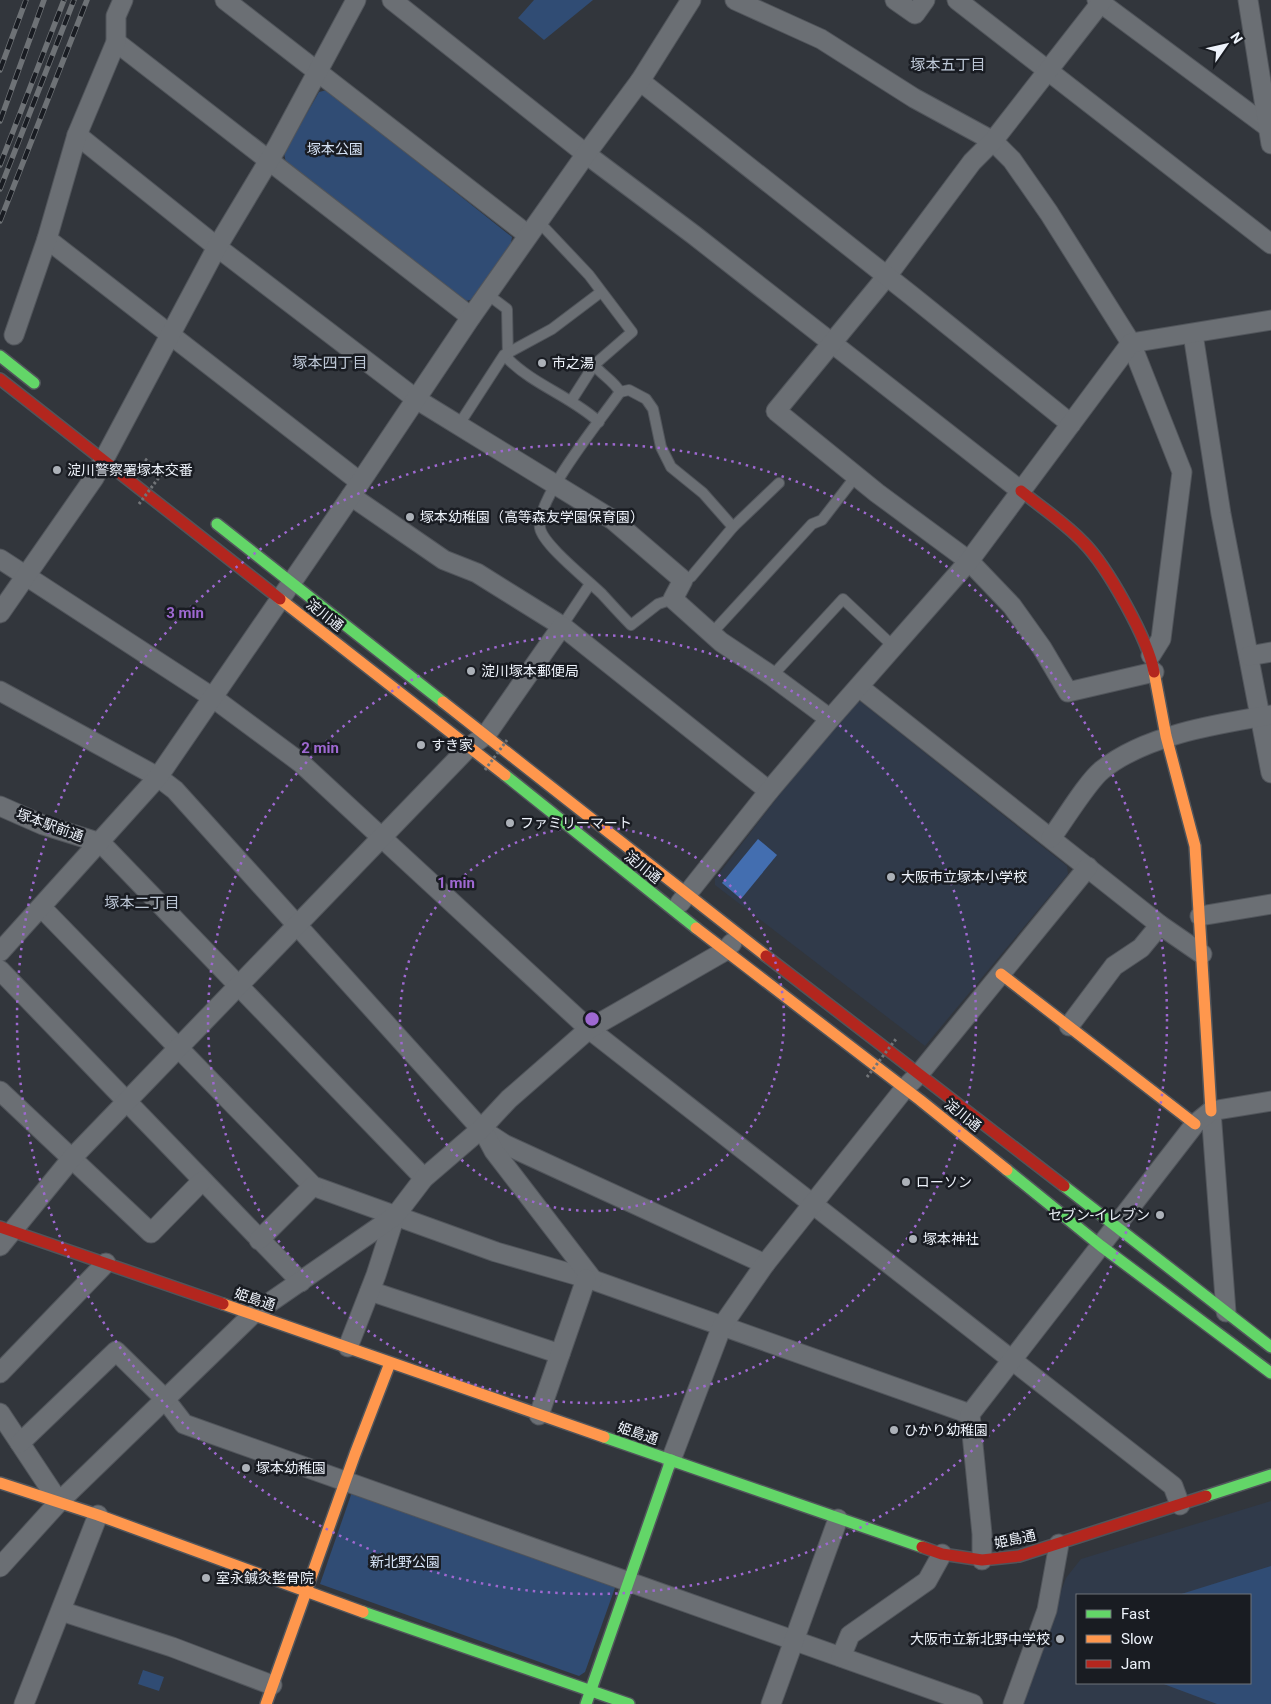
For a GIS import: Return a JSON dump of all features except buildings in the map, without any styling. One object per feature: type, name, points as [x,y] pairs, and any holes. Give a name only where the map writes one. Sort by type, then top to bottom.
[{"type":"street","points":[[14,335],[47,239],[77,134],[116,42],[116,16],[123,0]]},
{"type":"street","points":[[225,0],[318,72],[533,228]]},
{"type":"street","points":[[0,612],[94,478],[169,334],[217,247],[268,162],[356,0]]},
{"type":"street","points":[[392,0],[586,154],[694,235],[1083,541],[1105,568],[1153,664],[1166,736],[1195,846],[1200,916],[1199,934],[1202,954],[1211,1111],[1226,1312]]},
{"type":"street","points":[[0,952],[101,843],[158,777],[356,489],[471,317],[640,81],[691,0]]},
{"type":"street","points":[[735,0],[821,40],[914,98],[993,141],[1012,160],[1049,213],[1131,343],[1182,472],[1161,639],[1153,664]]},
{"type":"street","points":[[895,0],[915,14],[926,0]]},
{"type":"street","points":[[957,0],[1271,244]]},
{"type":"street","points":[[1248,0],[1264,52],[1270,136]]},
{"type":"street","points":[[1153,664],[1068,692],[1042,648],[1012,606],[969,562],[856,476],[776,411],[887,276],[972,162],[993,141],[1100,1],[1270,136]]},
{"type":"street","points":[[116,42],[268,162],[471,317]]},
{"type":"street","points":[[640,81],[1071,424]]},
{"type":"street","points":[[77,134],[217,247],[416,398],[458,426],[613,520],[682,580],[673,599],[712,633],[830,719]]},
{"type":"street","points":[[47,239],[169,334],[444,560],[477,573],[562,626],[769,791]]},
{"type":"street","points":[[674,911],[769,791],[969,562],[1131,343],[1271,320]]},
{"type":"street","points":[[1193,334],[1221,514],[1249,656],[1266,716],[1271,773]]},
{"type":"street","points":[[0,356],[44,391]]},
{"type":"street","name":"淀川通","points":[[0,379],[109,447],[279,599],[469,747],[725,951],[905,1088],[1101,1246],[1271,1373]]},
{"type":"street","name":"淀川通","points":[[210,519],[739,935],[1271,1347]]},
{"type":"street","points":[[0,559],[212,697],[301,763],[589,1030],[1173,1486],[1180,1505]]},
{"type":"street","points":[[0,1246],[6,1229],[127,1100],[298,925],[381,836],[469,747],[486,735],[562,626]]},
{"type":"street","points":[[1249,656],[1271,652]]},
{"type":"street","points":[[860,687],[1160,925],[1202,954]]},
{"type":"street","points":[[0,691],[158,777],[175,790],[481,1129],[494,1151],[590,1280]]},
{"type":"street","points":[[1051,838],[1100,772],[1113,762],[1166,736],[1266,716]]},
{"type":"street","name":"塚本駅前通","points":[[0,806],[43,824],[101,843]]},
{"type":"street","points":[[101,843],[424,1178]]},
{"type":"street","points":[[586,1704],[627,1581],[722,1326],[764,1264],[905,1088],[919,1074],[1088,867]]},
{"type":"street","points":[[1200,916],[1271,904]]},
{"type":"street","points":[[42,908],[313,1186],[496,1252],[590,1280],[970,1414]]},
{"type":"street","points":[[1068,1026],[1114,966],[1141,948],[1160,925]]},
{"type":"street","points":[[348,1347],[396,1216],[424,1178],[481,1129],[509,1099],[589,1030],[725,951],[739,935]]},
{"type":"street","points":[[0,970],[301,1282]]},
{"type":"street","points":[[1001,974],[1195,1124]]},
{"type":"street","points":[[0,1091],[151,1233],[202,1181]]},
{"type":"street","points":[[982,1560],[982,1534],[970,1414],[1195,1124],[1211,1111],[1271,1101]]},
{"type":"street","points":[[481,1129],[504,1144],[764,1264]]},
{"type":"street","points":[[259,1240],[313,1186]]},
{"type":"street","points":[[0,1567],[59,1502],[252,1314],[396,1216]]},
{"type":"street","name":"姫島通","points":[[6,1229],[106,1262],[390,1363],[942,1554],[982,1560],[1019,1556],[1271,1475]]},
{"type":"street","points":[[0,1373],[106,1262]]},
{"type":"street","points":[[540,1414],[560,1354],[590,1280]]},
{"type":"street","points":[[370,1291],[560,1354]]},
{"type":"street","points":[[20,1443],[116,1351],[164,1398],[184,1424],[973,1704]]},
{"type":"street","points":[[266,1704],[390,1363]]},
{"type":"street","points":[[0,1413],[59,1502]]},
{"type":"street","points":[[0,1483],[98,1515],[307,1592],[629,1704]]},
{"type":"street","points":[[31,1702],[61,1611],[98,1515]]},
{"type":"street","points":[[772,1704],[793,1640],[838,1518]]},
{"type":"street","points":[[1012,1704],[1046,1610],[1059,1544]]},
{"type":"street","points":[[841,1657],[850,1635],[927,1581],[942,1554]]},
{"type":"street","points":[[61,1611],[172,1647],[272,1684]]},
{"type":"lane","points":[[533,228],[588,275],[632,332],[594,365],[571,401]]},
{"type":"lane","points":[[458,426],[507,353],[552,329],[602,292]]},
{"type":"lane","points":[[487,294],[507,308],[508,359],[521,371],[571,401],[599,422]]},
{"type":"lane","points":[[594,365],[602,375],[615,383],[620,392]]},
{"type":"lane","points":[[673,599],[658,604],[631,625],[550,544],[540,530],[540,518],[554,485],[620,392],[629,390],[646,399],[653,409],[661,447],[671,467],[703,493],[733,527]]},
{"type":"lane","points":[[712,633],[812,524],[822,520],[856,476]]},
{"type":"lane","points":[[682,580],[692,577],[733,527],[779,483]]},
{"type":"lane","points":[[562,626],[590,584]]},
{"type":"lane","points":[[772,676],[843,599],[894,647]]},
{"type":"path","points":[[139,504],[163,472],[145,459]]},
{"type":"path","points":[[485,770],[507,740]]},
{"type":"path","points":[[867,1076],[896,1039]]},
{"type":"shaded area","name":"大阪市立塚本小学校","points":[[850,702],[861,702],[1067,866],[1068,874],[925,1046],[715,885],[715,879]]},
{"type":"shaded area","points":[[758,839],[777,855],[741,899],[722,883]]},
{"type":"shaded area","name":"大阪市立新北野中学校","points":[[1271,1501],[1271,1704],[1023,1704],[1020,1700],[1066,1578],[1081,1559]]},
{"type":"green space","points":[[534,0],[593,0],[544,40],[518,18]]},
{"type":"green space","name":"塚本公園","points":[[327,90],[512,237],[511,243],[474,299],[466,301],[286,163],[284,153],[319,92]]},
{"type":"green space","name":"新北野公園","points":[[352,1492],[616,1585],[585,1672],[579,1676],[320,1584]]},
{"type":"green space","points":[[1271,1566],[1271,1704],[1217,1704],[1164,1684],[1251,1684],[1251,1594],[1181,1594]]},
{"type":"green space","points":[[143,1670],[164,1677],[159,1691],[138,1684]]},
{"type":"railway","points":[[0,70],[26,0]]},
{"type":"railway","points":[[0,121],[44,0]]},
{"type":"railway","points":[[0,165],[64,0]]},
{"type":"railway","points":[[0,189],[74,0]]},
{"type":"railway","points":[[0,221],[87,0]]},
{"type":"traffic: fast","points":[[0,356],[34,383]]},
{"type":"traffic: fast","points":[[217,524],[443,702]]},
{"type":"traffic: fast","points":[[505,775],[696,928]]},
{"type":"traffic: fast","points":[[1007,1170],[1101,1246],[1271,1373]]},
{"type":"traffic: fast","points":[[1064,1186],[1271,1347]]},
{"type":"traffic: fast","points":[[604,1437],[922,1547]]},
{"type":"traffic: fast","points":[[586,1704],[671,1460]]},
{"type":"traffic: fast","points":[[1206,1496],[1271,1475]]},
{"type":"traffic: fast","points":[[363,1612],[629,1704]]},
{"type":"traffic: slow","points":[[280,599],[505,775]]},
{"type":"traffic: slow","points":[[1154,672],[1166,736],[1195,846],[1211,1111]]},
{"type":"traffic: slow","points":[[443,702],[766,956]]},
{"type":"traffic: slow","points":[[696,928],[920,1100],[1007,1170]]},
{"type":"traffic: slow","points":[[1001,974],[1195,1124]]},
{"type":"traffic: slow","points":[[223,1304],[604,1437]]},
{"type":"traffic: slow","points":[[266,1704],[355,1454],[390,1363]]},
{"type":"traffic: slow","points":[[0,1483],[98,1515],[363,1612]]},
{"type":"traffic: jam","points":[[0,379],[280,599]]},
{"type":"traffic: jam","points":[[1021,491],[1069,528],[1093,553],[1114,585],[1135,623],[1144,641],[1154,672]]},
{"type":"traffic: jam","points":[[766,956],[1064,1186]]},
{"type":"traffic: jam","points":[[0,1227],[223,1304]]},
{"type":"traffic: jam","points":[[922,1547],[942,1554],[982,1560],[1019,1556],[1206,1496]]},
{"type":"place","name":"市之湯","points":[[542,363]]},
{"type":"place","name":"淀川警察署塚本交番","points":[[57,470]]},
{"type":"place","name":"塚本幼稚園（高等森友学園保育園）","points":[[410,517]]},
{"type":"place","name":"淀川塚本郵便局","points":[[471,671]]},
{"type":"place","name":"すき家","points":[[421,745]]},
{"type":"place","name":"ファミリーマート","points":[[510,823]]},
{"type":"place","name":"大阪市立塚本小学校","points":[[891,877]]},
{"type":"place","name":"ローソン","points":[[906,1182]]},
{"type":"place","name":"セブン-イレブン","points":[[1160,1215]]},
{"type":"place","name":"塚本神社","points":[[913,1239]]},
{"type":"place","name":"ひかり幼稚園","points":[[894,1430]]},
{"type":"place","name":"塚本幼稚園","points":[[246,1468]]},
{"type":"place","name":"室永鍼灸整骨院","points":[[206,1578]]},
{"type":"place","name":"大阪市立新北野中学校","points":[[1060,1639]]},
{"type":"district","name":"塚本五丁目","points":[[948,65]]},
{"type":"district","name":"塚本四丁目","points":[[330,363]]},
{"type":"district","name":"塚本二丁目","points":[[142,903]]}]
